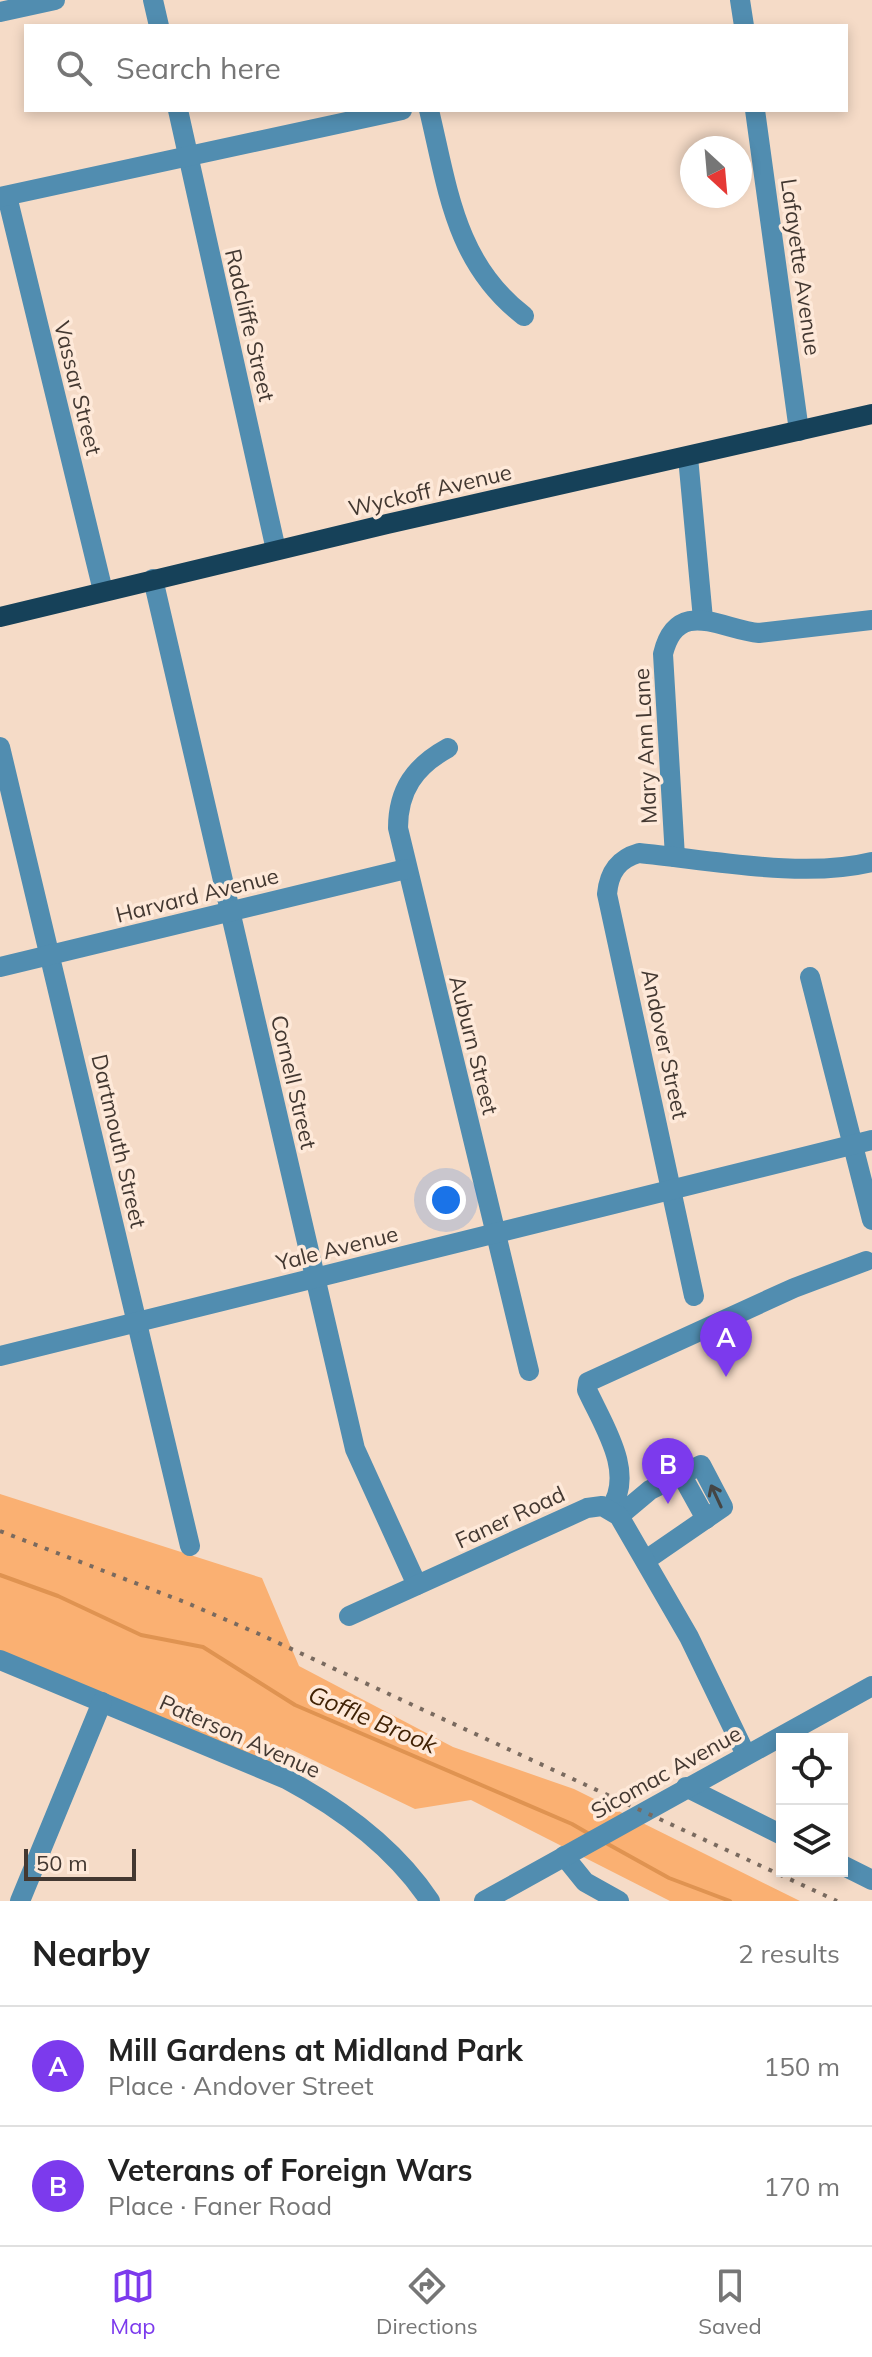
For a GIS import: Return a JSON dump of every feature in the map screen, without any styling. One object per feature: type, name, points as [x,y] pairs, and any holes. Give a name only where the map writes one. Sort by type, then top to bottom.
[{"type":"main road","name":"Wyckoff Avenue","points":[[0,617],[276,550],[872,414]]},
{"type":"street","points":[[0,12],[55,0]]},
{"type":"street","points":[[153,0],[159,24]]},
{"type":"street","points":[[740,0],[744,24]]},
{"type":"street","name":"Radcliffe Street","points":[[178,112],[276,550]]},
{"type":"street","points":[[4,197],[393,112]]},
{"type":"street","points":[[429,112],[455,221],[465,244],[492,287],[524,316]]},
{"type":"street","name":"Lafayette Avenue","points":[[755,112],[799,431]]},
{"type":"street","name":"Vassar Street","points":[[4,197],[103,591]]},
{"type":"street","points":[[688,457],[703,619],[759,633],[872,620]]},
{"type":"street","name":"Cornell Street","points":[[153,579],[355,1449],[417,1585]]},
{"type":"street","name":"Mary Ann Lane","points":[[675,857],[663,654],[671,634],[681,625],[703,619]]},
{"type":"street","name":"Dartmouth Street","points":[[0,747],[190,1546]]},
{"type":"street","name":"Auburn Street","points":[[448,748],[418,769],[402,795],[398,828],[529,1371]]},
{"type":"street","name":"Andover Street","points":[[675,857],[639,853],[629,855],[612,871],[607,894],[694,1296]]},
{"type":"street","points":[[675,857],[829,870],[872,862]]},
{"type":"street","name":"Harvard Avenue","points":[[0,967],[406,869]]},
{"type":"street","points":[[810,977],[862,1142],[872,1220]]},
{"type":"street","name":"Yale Avenue","points":[[0,1356],[862,1142]]},
{"type":"street","points":[[746,1755],[689,1637],[646,1560],[615,1513],[620,1467],[587,1390],[588,1382],[794,1288],[866,1261]]},
{"type":"street","points":[[615,1513],[650,1490],[701,1465],[723,1507],[646,1560]]},
{"type":"street","name":"Faner Road","points":[[349,1616],[587,1508],[602,1506],[615,1513]]},
{"type":"street","name":"Paterson Avenue","points":[[0,1660],[286,1779],[321,1797],[378,1841],[401,1863],[430,1901]]},
{"type":"street","name":"Sicomac Avenue","points":[[484,1901],[872,1686]]},
{"type":"street","points":[[20,1901],[102,1702]]},
{"type":"street","points":[[686,1787],[776,1832]]},
{"type":"street","points":[[564,1856],[585,1882],[619,1901]]},
{"type":"street","points":[[848,1868],[872,1880]]},
{"type":"shaded area","points":[[0,1494],[262,1578],[299,1666],[453,1747],[574,1789],[800,1901],[670,1901],[471,1800],[415,1809],[286,1747],[273,1776],[0,1654]]},
{"type":"waterway","name":"Goffle Brook","points":[[0,1575],[58,1596],[141,1635],[203,1647],[295,1705],[572,1824],[591,1835]]},
{"type":"waterway","name":"Goffle Brook","points":[[606,1843],[669,1878],[730,1901]]},
{"type":"railway","points":[[0,1531],[259,1634],[837,1901]]},
{"type":"place","name":"Mill Gardens at Midland Park","points":[[726,1377]]},
{"type":"place","name":"Veterans of Foreign Wars","points":[[668,1504]]}]
